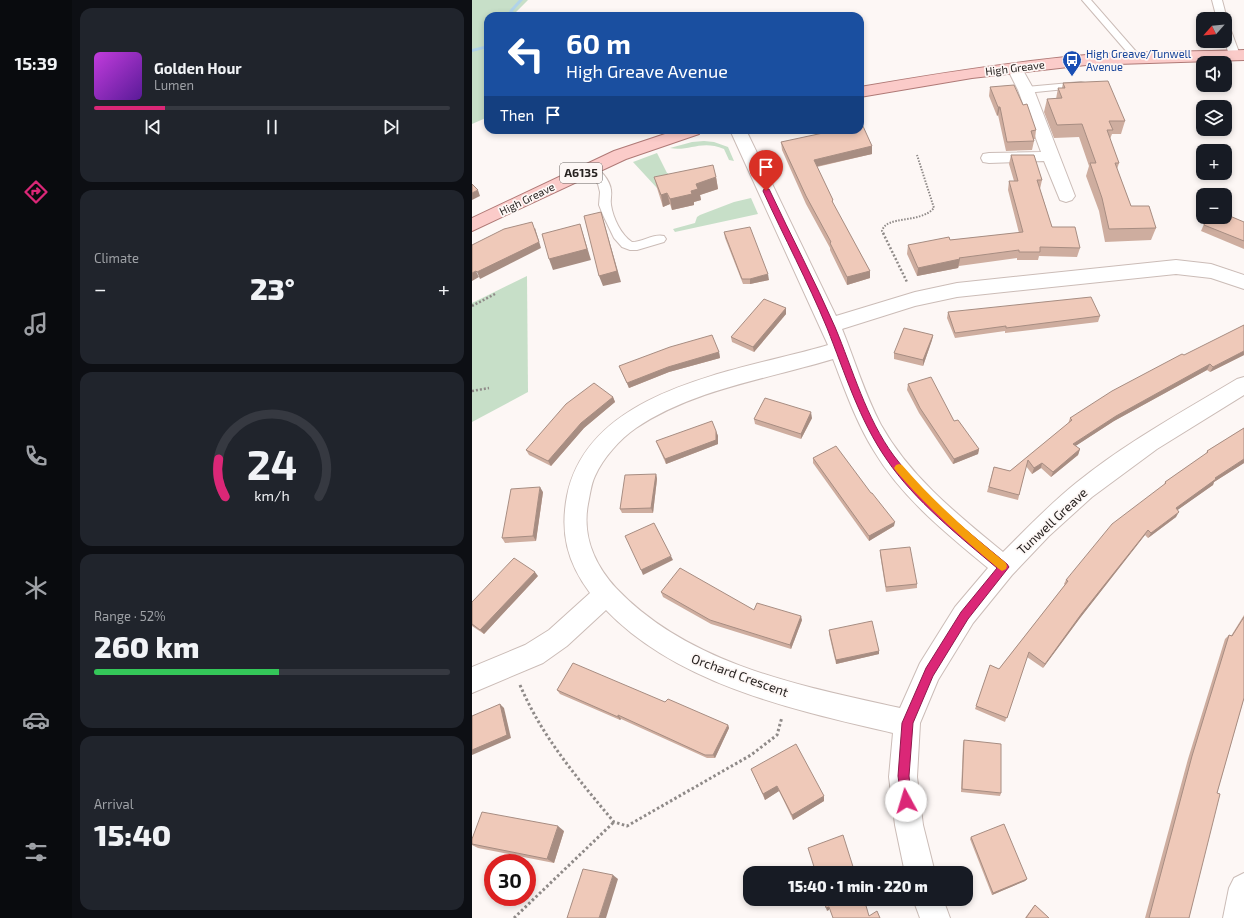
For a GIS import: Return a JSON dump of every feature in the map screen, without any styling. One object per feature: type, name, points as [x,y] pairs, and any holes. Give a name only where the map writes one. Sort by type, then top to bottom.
[{"type":"main road","name":"High Greave","points":[[864,91],[1015,68],[1136,57],[1240,55]]},
{"type":"main road","name":"High Greave","points":[[472,225],[590,168],[620,155],[681,134]]},
{"type":"street","points":[[1015,68],[1026,90],[1066,196]]},
{"type":"street","points":[[740,134],[830,326],[870,424],[890,458],[921,494],[962,532],[1004,567]]},
{"type":"street","points":[[990,158],[1051,156]]},
{"type":"street","points":[[830,326],[876,310],[915,299],[957,290],[990,286],[1176,267],[1202,268],[1244,282]]},
{"type":"street","name":"Orchard Crescent","points":[[840,350],[702,388],[656,407],[628,423],[604,445],[583,477],[575,510],[576,540],[586,565],[606,595],[642,628],[689,657],[736,676],[788,694],[907,723]]},
{"type":"street","name":"Tunwell Greave","points":[[918,866],[909,825],[904,776],[907,723],[930,672],[964,615],[1004,567],[1041,529],[1084,490],[1110,470],[1149,444],[1244,385]]},
{"type":"street","points":[[472,680],[534,654],[558,638],[606,595]]},
{"type":"street","points":[[1238,918],[1244,888]]},
{"type":"street","points":[[931,906],[935,918]]},
{"type":"lane","points":[[1086,0],[1136,57]]},
{"type":"lane","points":[[1217,0],[1220,12]]},
{"type":"lane","points":[[1232,41],[1240,55]]},
{"type":"lane","points":[[1026,90],[1095,84]]},
{"type":"lane","points":[[590,168],[605,187],[606,194],[604,203],[608,216],[623,243],[630,246],[638,246],[660,239]]},
{"type":"path","points":[[915,299],[882,231],[883,227],[887,223],[926,216],[932,212],[934,208],[917,154]]},
{"type":"path","points":[[472,306],[495,294]]},
{"type":"path","points":[[472,391],[489,388]]},
{"type":"path","points":[[514,663],[528,707],[560,757],[614,822],[627,826],[751,755],[777,735],[788,694]]},
{"type":"path","points":[[514,918],[614,822]]},
{"type":"green space","points":[[472,0],[528,0],[516,12],[484,12],[484,119],[472,124]]},
{"type":"green space","points":[[692,142],[714,142],[728,147],[734,161],[729,160],[724,149],[716,146],[702,145],[677,149],[670,148]]},
{"type":"green space","points":[[657,153],[668,173],[672,185],[657,188],[633,162]]},
{"type":"green space","points":[[751,198],[758,214],[675,232],[673,229],[695,223],[697,217],[700,215],[734,202]]},
{"type":"green space","points":[[527,276],[528,392],[472,422],[472,303]]},
{"type":"building","points":[[1108,81],[1125,121],[1109,121],[1113,130],[1107,130],[1119,163],[1115,163],[1131,206],[1149,206],[1156,228],[1109,229],[1102,198],[1090,163],[1096,163],[1082,124],[1057,125],[1047,99],[1062,98],[1058,88],[1065,88],[1063,83]]},
{"type":"building","points":[[1014,85],[1023,105],[1027,104],[1036,130],[1031,131],[1034,141],[1007,142],[1000,107],[998,107],[990,87]]},
{"type":"building","points":[[864,128],[872,146],[814,160],[833,200],[832,201],[870,271],[847,277],[830,243],[831,242],[806,196],[781,142],[818,134],[864,134]]},
{"type":"building","points":[[1011,155],[1034,155],[1042,180],[1037,180],[1052,227],[1075,227],[1080,248],[1040,247],[1040,252],[1019,252],[1019,250],[959,258],[960,259],[918,268],[908,245],[949,237],[950,240],[1023,232],[1009,181],[1018,181]]},
{"type":"building","points":[[713,165],[716,177],[696,184],[698,189],[691,191],[692,194],[670,199],[667,193],[661,195],[654,177]]},
{"type":"building","points":[[472,184],[478,190],[472,193]]},
{"type":"building","points":[[601,212],[617,271],[599,276],[584,216]]},
{"type":"building","points":[[1232,217],[1244,222],[1244,241],[1204,225],[1232,224]]},
{"type":"building","points":[[532,222],[539,242],[472,273],[472,245],[504,229]]},
{"type":"building","points":[[580,224],[587,249],[549,259],[542,234]]},
{"type":"building","points":[[750,227],[768,274],[750,279],[742,279],[724,232]]},
{"type":"building","points":[[1091,297],[1100,316],[1006,328],[1006,326],[955,333],[948,312]]},
{"type":"building","points":[[764,299],[786,308],[753,347],[731,337]]},
{"type":"building","points":[[1244,325],[1244,351],[1213,367],[1210,364],[1116,416],[1073,444],[1080,449],[1053,472],[1042,463],[1034,468],[1028,460],[1019,495],[989,487],[994,467],[1010,471],[1072,420],[1070,418],[1112,391],[1182,354],[1184,355]]},
{"type":"building","points":[[904,328],[933,335],[923,360],[894,353]]},
{"type":"building","points":[[712,335],[719,352],[668,367],[627,383],[619,366],[670,347]]},
{"type":"building","points":[[931,377],[954,421],[958,420],[979,449],[954,459],[920,408],[908,384]]},
{"type":"building","points":[[594,383],[613,397],[581,423],[548,461],[526,450],[566,404]]},
{"type":"building","points":[[765,398],[811,412],[801,434],[754,419]]},
{"type":"building","points":[[712,421],[716,431],[716,440],[665,459],[656,441]]},
{"type":"building","points":[[1244,428],[1244,459],[1215,478],[1216,479],[1176,508],[1179,512],[1151,533],[1148,530],[1082,613],[1045,664],[1029,652],[1007,718],[976,706],[990,665],[999,669],[1068,581],[1066,580],[1112,524],[1166,483],[1165,482],[1208,452],[1207,451]]},
{"type":"building","points":[[836,446],[895,522],[869,536],[813,458]]},
{"type":"building","points":[[656,474],[651,508],[620,509],[625,475]]},
{"type":"building","points":[[540,487],[533,536],[502,538],[511,489]]},
{"type":"building","points":[[654,523],[671,556],[641,570],[625,536]]},
{"type":"building","points":[[910,547],[917,584],[886,587],[880,550]]},
{"type":"building","points":[[514,558],[535,572],[480,630],[472,624],[472,602]]},
{"type":"building","points":[[680,568],[754,610],[757,603],[801,616],[790,645],[710,620],[661,592]]},
{"type":"building","points":[[1244,617],[1244,698],[1217,793],[1220,794],[1189,918],[1149,918],[1192,756],[1229,635],[1232,636]]},
{"type":"building","points":[[872,621],[879,651],[836,660],[829,630]]},
{"type":"building","points":[[573,663],[665,702],[668,699],[728,725],[713,755],[705,755],[618,715],[618,717],[557,690]]},
{"type":"building","points":[[500,704],[507,735],[472,750],[472,716]]},
{"type":"building","points":[[964,740],[1001,744],[1001,793],[962,789]]},
{"type":"building","points":[[796,744],[824,796],[792,815],[777,786],[763,794],[751,769]]},
{"type":"building","points":[[482,812],[558,826],[547,859],[536,857],[536,854],[522,854],[472,844],[472,839]]},
{"type":"building","points":[[1004,824],[1027,879],[993,893],[971,837]]},
{"type":"building","points":[[843,835],[853,866],[814,866],[808,848]]},
{"type":"building","points":[[583,869],[613,875],[599,918],[567,918]]},
{"type":"building","points":[[1035,905],[1049,918],[1026,918]]},
{"type":"building","points":[[826,906],[866,906],[869,916],[877,911],[880,918],[833,918],[829,907],[826,908]]},
{"type":"waterway","points":[[512,12],[521,0]]},
{"type":"waterway","points":[[472,51],[484,47]]},
{"type":"slow traffic","points":[[899,468],[921,494],[1002,566]]},
{"type":"place","name":"High Greave/Tunwell Avenue","points":[[1072,77]]},
{"type":"route","points":[[766,191],[830,326],[870,424],[890,458],[921,494],[962,532],[1004,567],[964,615],[930,672],[907,723],[904,776],[906,801]]}]
